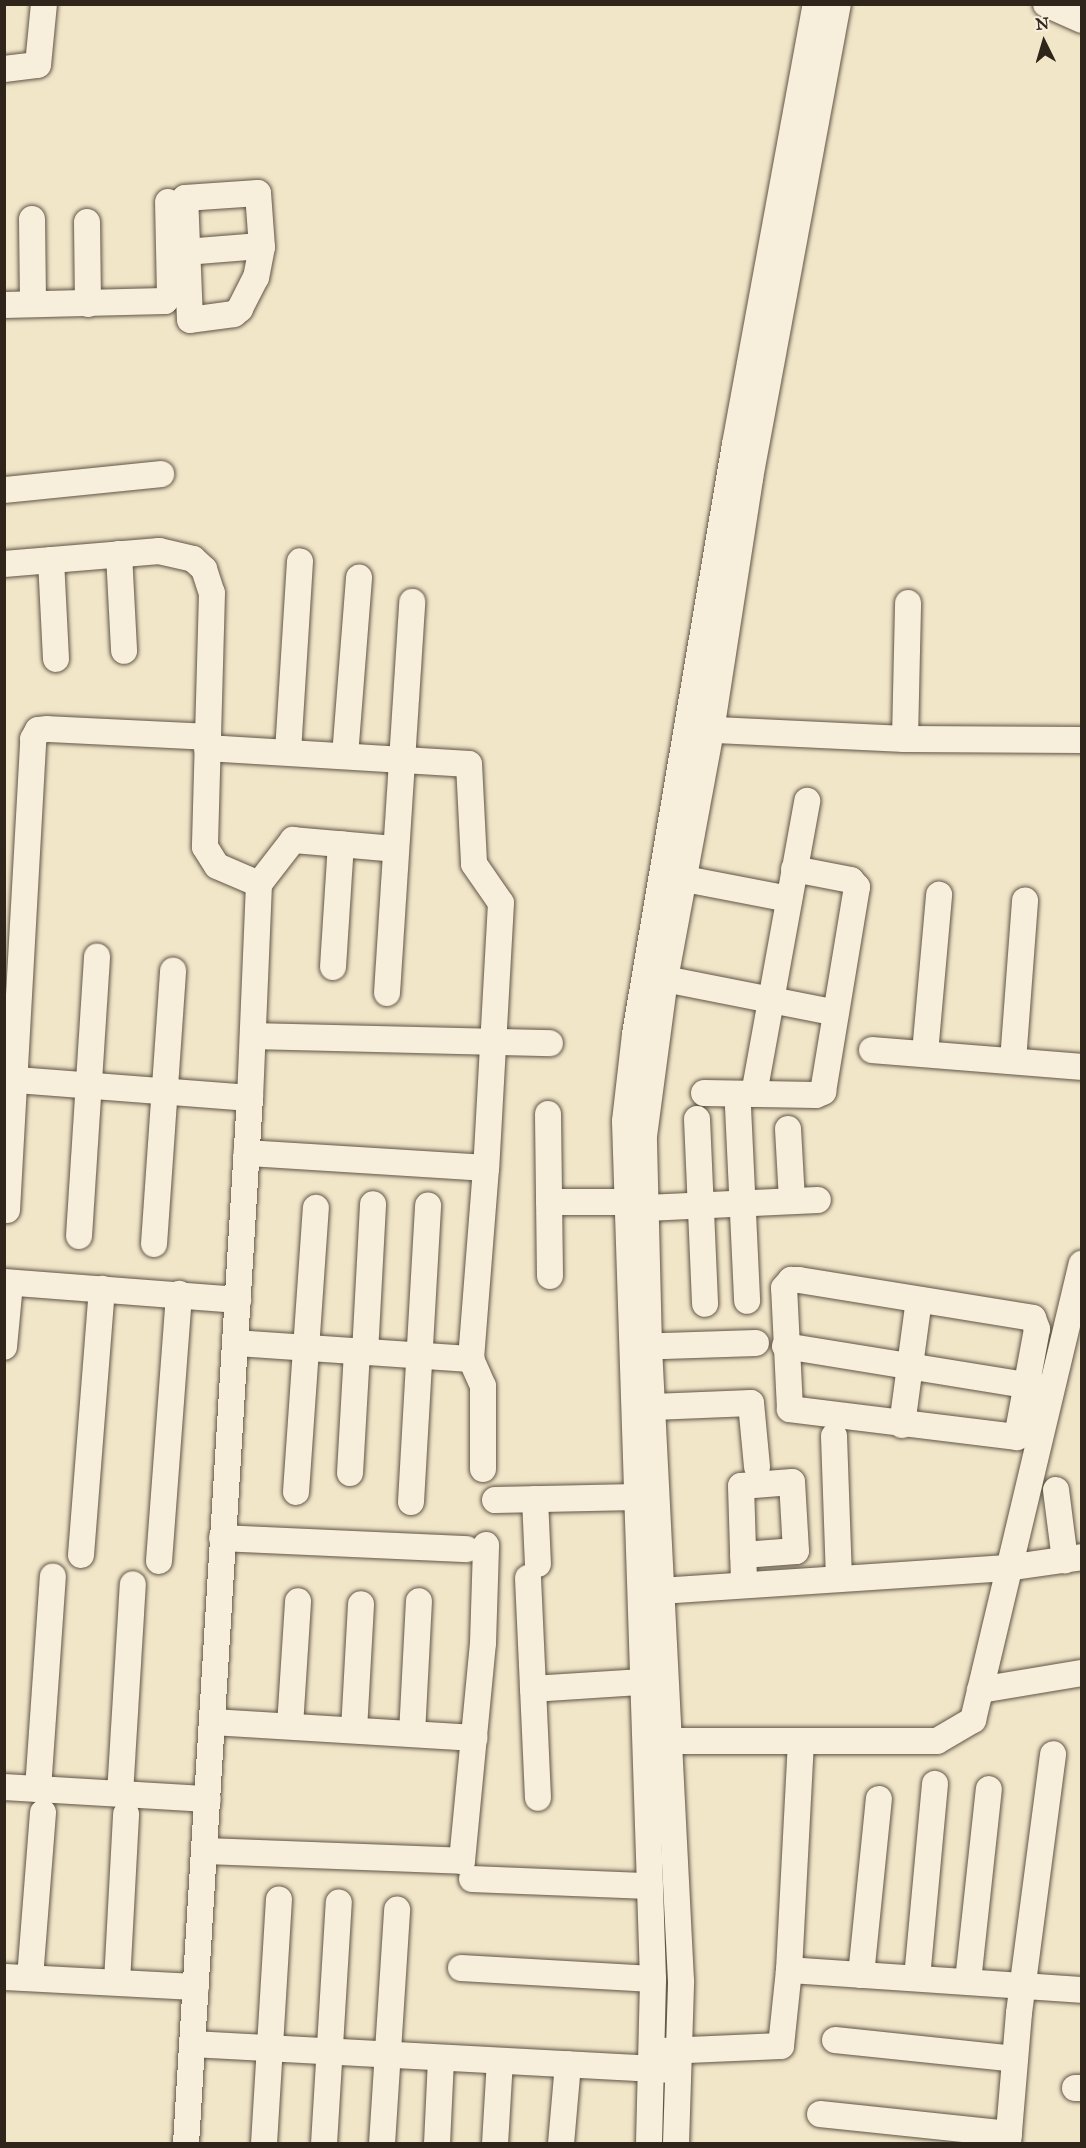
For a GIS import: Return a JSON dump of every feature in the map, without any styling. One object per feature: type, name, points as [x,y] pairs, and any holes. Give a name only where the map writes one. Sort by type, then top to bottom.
[{"type":"street","points":[[4,69],[38,64],[44,4]]},
{"type":"street","points":[[636,1205],[648,1090],[665,979],[685,879],[700,730],[735,444],[816,4]]},
{"type":"street","points":[[676,2144],[681,2061],[672,1741],[637,1497],[640,1347],[636,1205],[625,1121],[635,1034],[700,730],[750,478],[838,4]]},
{"type":"street","points":[[1046,4],[1075,13]]},
{"type":"street","points":[[4,305],[165,301],[170,295],[179,253],[185,198],[258,193],[260,256],[256,277],[234,314],[190,320],[179,253],[168,202]]},
{"type":"street","points":[[32,219],[33,304]]},
{"type":"street","points":[[87,222],[88,304]]},
{"type":"street","points":[[179,253],[248,247]]},
{"type":"street","points":[[4,490],[161,474]]},
{"type":"street","points":[[4,564],[118,554],[172,552],[193,559],[209,578],[208,856],[217,866],[259,884]]},
{"type":"street","points":[[118,554],[124,651]]},
{"type":"street","points":[[51,560],[56,659]]},
{"type":"street","points":[[288,752],[300,561]]},
{"type":"street","points":[[345,756],[359,578]]},
{"type":"street","points":[[387,993],[412,602]]},
{"type":"street","points":[[905,739],[908,603]]},
{"type":"street","points":[[7,1210],[12,980],[33,739],[38,730],[208,743],[288,752],[469,764],[474,864],[501,903],[486,1168],[471,1359],[483,1386],[483,1469]]},
{"type":"street","points":[[700,730],[905,739],[1082,740]]},
{"type":"street","points":[[747,1301],[742,1204],[746,1100],[770,1000],[807,801]]},
{"type":"street","points":[[186,2144],[206,1851],[222,1538],[236,1343],[259,884],[293,840],[396,849]]},
{"type":"street","points":[[333,968],[341,844]]},
{"type":"street","points":[[704,1093],[746,1100],[821,1094],[857,887],[850,880],[794,869]]},
{"type":"street","points":[[685,879],[789,899]]},
{"type":"street","points":[[925,1053],[939,895]]},
{"type":"street","points":[[1013,1061],[1025,900]]},
{"type":"street","points":[[79,1236],[97,957]]},
{"type":"street","points":[[154,1244],[173,970]]},
{"type":"street","points":[[665,979],[836,1013]]},
{"type":"street","points":[[253,1036],[550,1044]]},
{"type":"street","points":[[872,1050],[1082,1067]]},
{"type":"street","points":[[9,1079],[250,1098]]},
{"type":"street","points":[[548,1114],[550,1276]]},
{"type":"street","points":[[697,1119],[705,1304]]},
{"type":"street","points":[[788,1129],[792,1201]]},
{"type":"street","points":[[246,1153],[486,1168]]},
{"type":"street","points":[[549,1202],[700,1206],[818,1200]]},
{"type":"street","points":[[350,1473],[373,1204]]},
{"type":"street","points":[[411,1502],[428,1205]]},
{"type":"street","points":[[296,1492],[316,1208]]},
{"type":"street","points":[[672,1741],[937,1741],[973,1720],[1007,1568],[1040,1387],[1038,1324],[1033,1318],[791,1280],[784,1287],[784,1346],[790,1408],[902,1425],[1014,1438],[1020,1433],[1040,1387],[1082,1264]]},
{"type":"street","points":[[4,1347],[7,1282],[238,1300]]},
{"type":"street","points":[[81,1555],[102,1289]]},
{"type":"street","points":[[159,1561],[179,1294]]},
{"type":"street","points":[[902,1425],[919,1300]]},
{"type":"street","points":[[236,1343],[471,1359]]},
{"type":"street","points":[[640,1347],[756,1343]]},
{"type":"street","points":[[784,1346],[1040,1387]]},
{"type":"street","points":[[640,1347],[652,1407],[651,1592],[642,1682],[653,1979],[653,2060],[649,2144]]},
{"type":"street","points":[[652,1407],[751,1403],[758,1467]]},
{"type":"street","points":[[834,1436],[839,1578]]},
{"type":"street","points":[[651,1592],[744,1583],[1007,1568],[1077,1561],[1056,1490]]},
{"type":"street","points":[[495,1500],[637,1497]]},
{"type":"street","points":[[536,1499],[533,1571],[533,1689],[538,1798]]},
{"type":"street","points":[[206,1851],[462,1861],[475,1738],[477,1547],[222,1538]]},
{"type":"street","points":[[743,1555],[744,1583]]},
{"type":"street","points":[[30,1978],[53,1576]]},
{"type":"street","points":[[117,1982],[133,1584]]},
{"type":"street","points":[[291,1726],[298,1601]]},
{"type":"street","points":[[412,1734],[419,1601]]},
{"type":"street","points":[[354,1730],[361,1604]]},
{"type":"street","points":[[980,1690],[1082,1673]]},
{"type":"street","points":[[533,1689],[642,1682]]},
{"type":"street","points":[[213,1722],[475,1738]]},
{"type":"street","points":[[192,2044],[568,2064],[681,2061],[781,2046],[789,1970],[801,1741]]},
{"type":"street","points":[[820,2114],[1009,2139],[1023,1985],[1053,1754]]},
{"type":"street","points":[[917,1978],[934,1784]]},
{"type":"street","points":[[4,1787],[40,1801],[123,1804],[208,1799]]},
{"type":"street","points":[[968,1982],[989,1789]]},
{"type":"street","points":[[861,1975],[879,1799]]},
{"type":"street","points":[[471,1879],[649,1886]]},
{"type":"street","points":[[264,2144],[279,1899]]},
{"type":"street","points":[[324,2144],[339,1902]]},
{"type":"street","points":[[382,2144],[397,1909]]},
{"type":"street","points":[[461,1968],[653,1979]]},
{"type":"street","points":[[789,1970],[1082,1990]]},
{"type":"street","points":[[4,1977],[196,1987]]},
{"type":"street","points":[[835,2040],[1015,2059]]},
{"type":"street","points":[[437,2144],[441,2058]]},
{"type":"street","points":[[495,2144],[500,2061]]},
{"type":"street","points":[[561,2144],[568,2064]]}]
